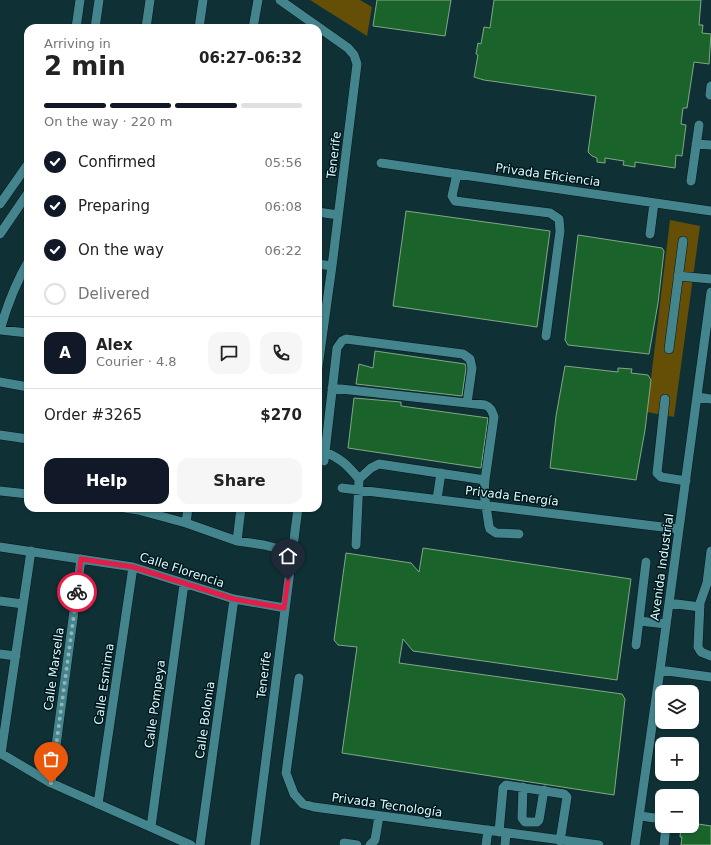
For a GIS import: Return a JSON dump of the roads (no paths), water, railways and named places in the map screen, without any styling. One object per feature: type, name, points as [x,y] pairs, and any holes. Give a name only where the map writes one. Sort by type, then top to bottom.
[{"type":"street","points":[[77,24],[80,0]]},
{"type":"street","points":[[96,24],[99,0]]},
{"type":"street","points":[[147,24],[150,0]]},
{"type":"street","points":[[200,24],[203,0]]},
{"type":"street","points":[[255,24],[258,0]]},
{"type":"street","points":[[280,0],[308,24]]},
{"type":"street","name":"Tenerife","points":[[322,32],[348,48],[354,55],[357,64],[322,338]]},
{"type":"street","points":[[691,181],[699,125]]},
{"type":"street","points":[[696,144],[711,145]]},
{"type":"street","name":"Privada Eficiencia","points":[[381,163],[711,211]]},
{"type":"street","points":[[1,199],[24,169]]},
{"type":"street","points":[[457,174],[452,196],[455,201],[550,213],[559,219],[560,231],[546,336]]},
{"type":"street","points":[[0,234],[24,199]]},
{"type":"street","points":[[650,234],[654,203]]},
{"type":"street","points":[[322,213],[338,215]]},
{"type":"street","points":[[669,349],[683,241]]},
{"type":"street","points":[[322,265],[332,266]]},
{"type":"street","points":[[678,276],[711,279]]},
{"type":"street","points":[[23,278],[9,302],[0,330],[24,333]]},
{"type":"street","name":"Avenida Industrial","points":[[635,845],[698,397],[707,354],[711,292]]},
{"type":"street","points":[[359,479],[346,463],[336,456],[325,456],[337,348],[342,341],[346,339],[463,354],[470,359],[472,368],[467,403]]},
{"type":"street","points":[[0,382],[24,385]]},
{"type":"street","points":[[332,388],[489,406],[494,417],[484,480],[484,493],[490,529],[496,532],[519,534]]},
{"type":"street","points":[[698,397],[711,399]]},
{"type":"street","points":[[665,398],[658,474],[661,477],[686,480]]},
{"type":"street","points":[[0,435],[24,438]]},
{"type":"street","points":[[356,545],[359,479],[371,468],[379,464],[484,480]]},
{"type":"street","points":[[437,499],[441,473]]},
{"type":"street","name":"Privada Energía","points":[[342,488],[680,529]]},
{"type":"street","points":[[0,491],[24,494]]},
{"type":"street","points":[[148,512],[186,523],[237,541],[264,545],[292,552]]},
{"type":"street","points":[[186,523],[187,512]]},
{"type":"street","points":[[237,541],[241,512]]},
{"type":"street","name":"Tenerife","points":[[255,845],[284,608],[297,512]]},
{"type":"street","name":"Calle Florencia","points":[[0,547],[133,567],[234,599],[284,608]]},
{"type":"street","points":[[31,551],[1,754],[51,783],[191,845]]},
{"type":"street","points":[[711,551],[707,583],[701,598],[698,647],[701,652],[711,656]]},
{"type":"street","name":"Calle Marsella","points":[[51,783],[81,559]]},
{"type":"street","points":[[636,645],[646,562]]},
{"type":"street","name":"Calle Esmirna","points":[[98,804],[133,567]]},
{"type":"street","name":"Calle Pompeya","points":[[151,827],[184,584]]},
{"type":"street","name":"Calle Bolonia","points":[[200,845],[234,599]]},
{"type":"street","points":[[0,601],[22,604]]},
{"type":"street","points":[[669,603],[700,607]]},
{"type":"street","points":[[639,621],[666,624]]},
{"type":"street","points":[[0,654],[16,656]]},
{"type":"street","points":[[660,670],[711,677]]},
{"type":"street","name":"Privada Tecnología","points":[[299,678],[286,773],[294,794],[302,804],[314,807],[560,841],[599,845]]},
{"type":"street","points":[[504,845],[503,788],[506,785],[564,794],[566,797],[560,841]]},
{"type":"street","points":[[523,788],[522,818],[525,822],[537,822],[539,820],[544,790]]},
{"type":"street","points":[[370,845],[374,840],[379,816]]},
{"type":"street","points":[[640,816],[655,818]]},
{"type":"street","points":[[486,845],[488,830]]},
{"type":"street","points":[[664,845],[665,833]]},
{"type":"street","points":[[344,843],[357,845]]}]
